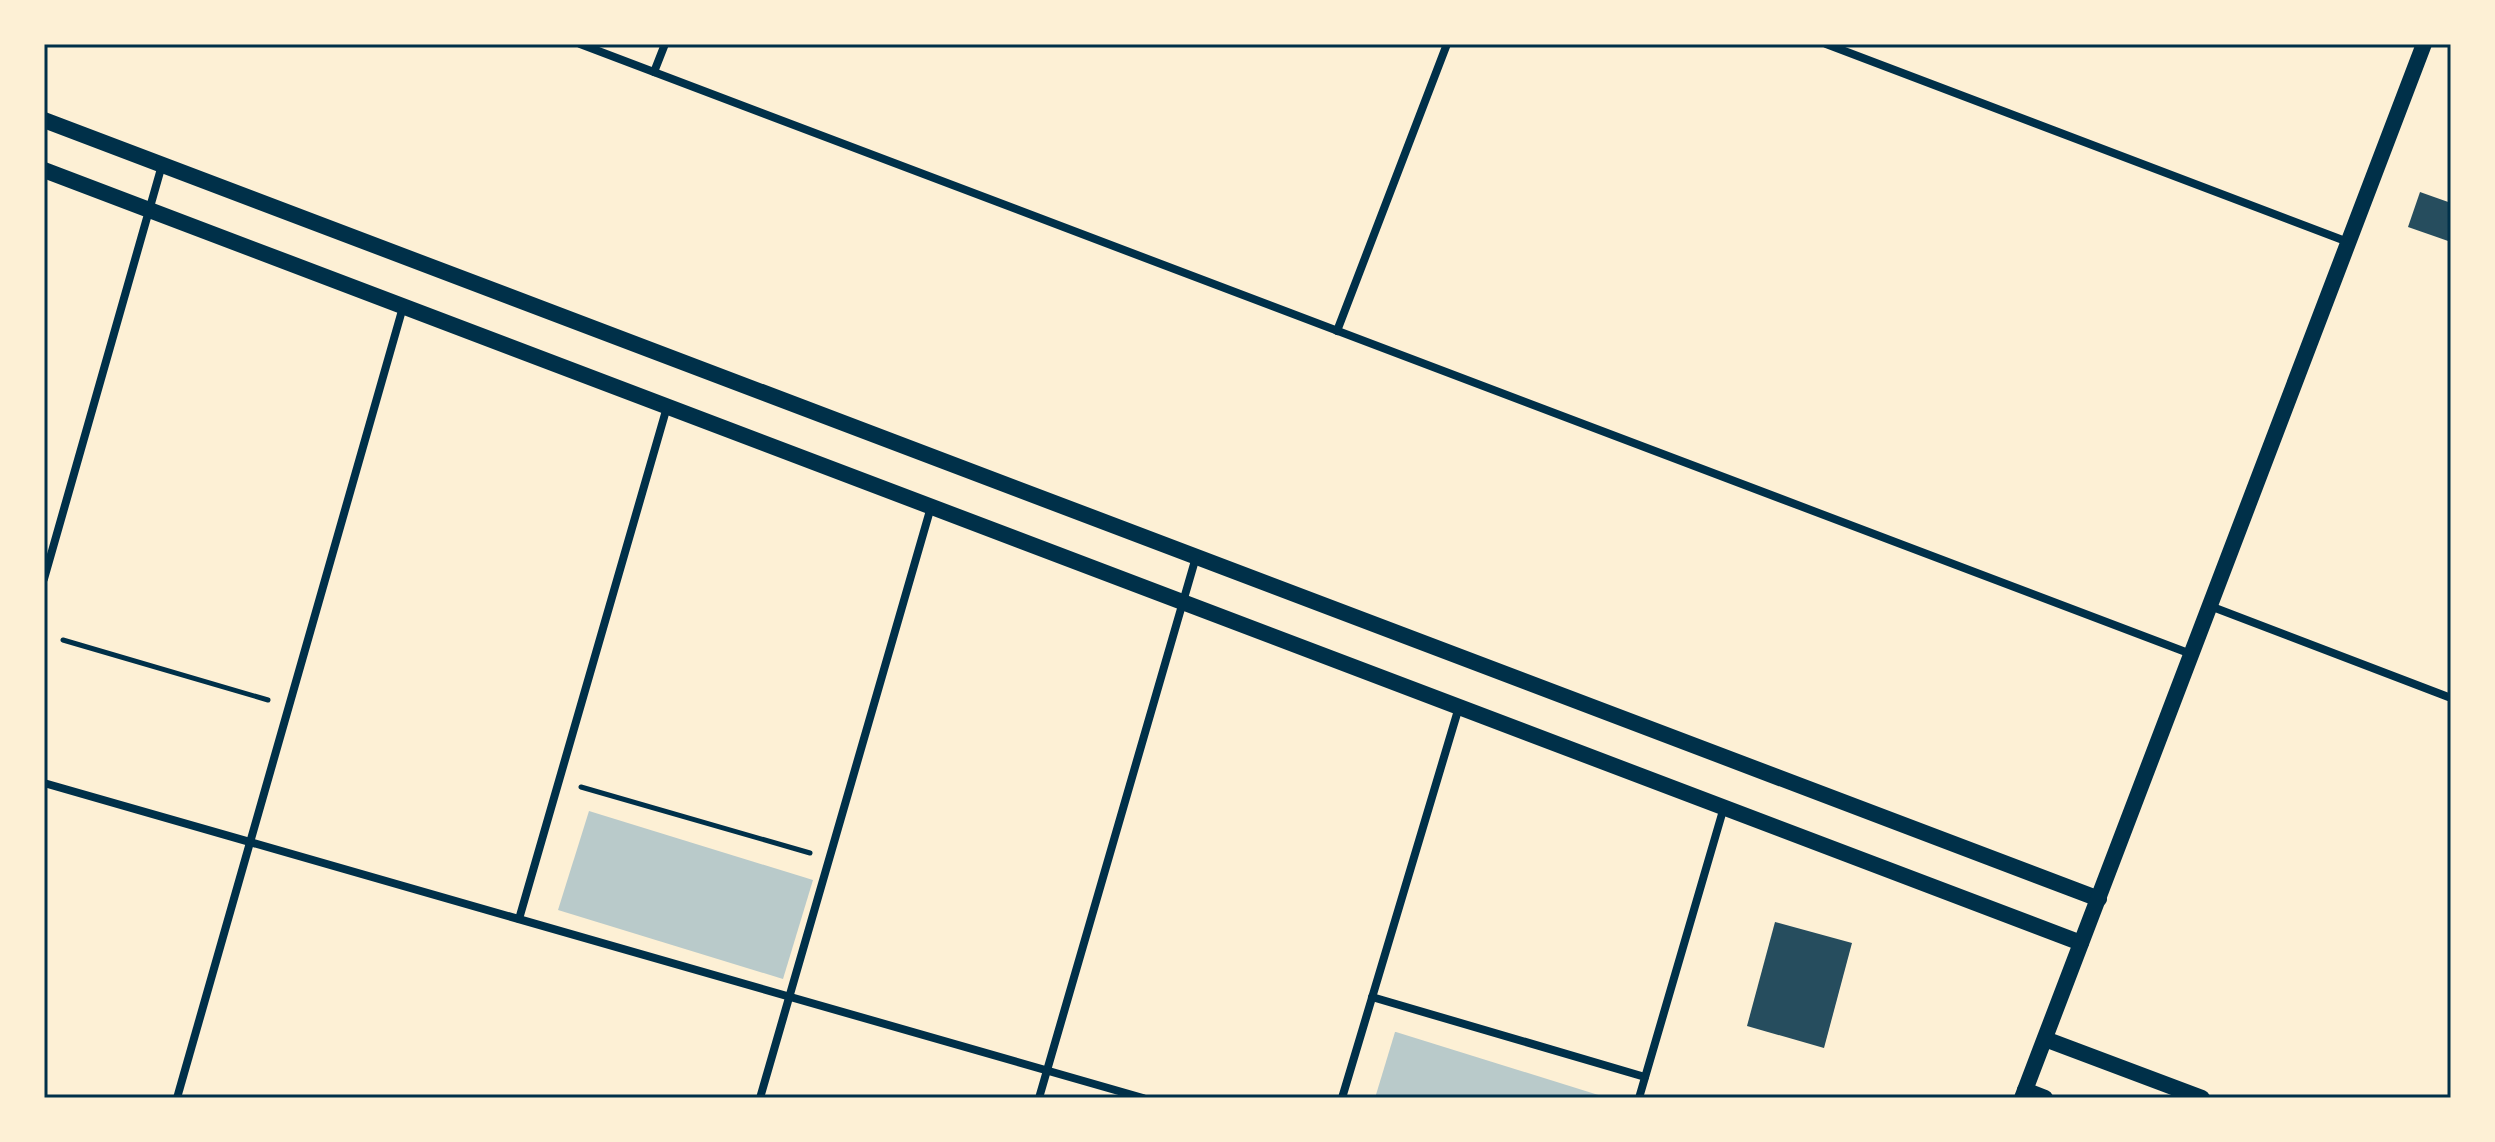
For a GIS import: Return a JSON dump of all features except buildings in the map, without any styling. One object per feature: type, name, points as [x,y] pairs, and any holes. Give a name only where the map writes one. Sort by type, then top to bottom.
[{"type":"main road","points":[[2045,1098],[2024,1094],[2424,44]]},
{"type":"main road","points":[[44,120],[2099,899]]},
{"type":"main road","points":[[44,170],[2081,943]]},
{"type":"main road","points":[[2045,1039],[2202,1098]]},
{"type":"street","points":[[580,44],[2192,654]]},
{"type":"street","points":[[654,72],[665,44]]},
{"type":"street","points":[[1337,331],[1447,44]]},
{"type":"street","points":[[1826,44],[2349,242]]},
{"type":"street","points":[[44,579],[162,165]]},
{"type":"street","points":[[177,1098],[403,307]]},
{"type":"street","points":[[519,919],[667,407]]},
{"type":"street","points":[[760,1098],[931,507]]},
{"type":"street","points":[[1039,1098],[1196,557]]},
{"type":"street","points":[[2210,606],[2451,698]]},
{"type":"street","points":[[1342,1098],[1459,707]]},
{"type":"street","points":[[44,783],[1143,1098]]},
{"type":"street","points":[[1639,1098],[1724,807]]},
{"type":"street","points":[[1372,997],[1645,1077]]},
{"type":"path","points":[[63,640],[289,706]]},
{"type":"path","points":[[560,781],[830,859]]},
{"type":"shaded area","points":[[589,811],[813,880],[783,979],[558,910]]},
{"type":"shaded area","points":[[1396,1032],[1608,1098],[1375,1098]]}]
